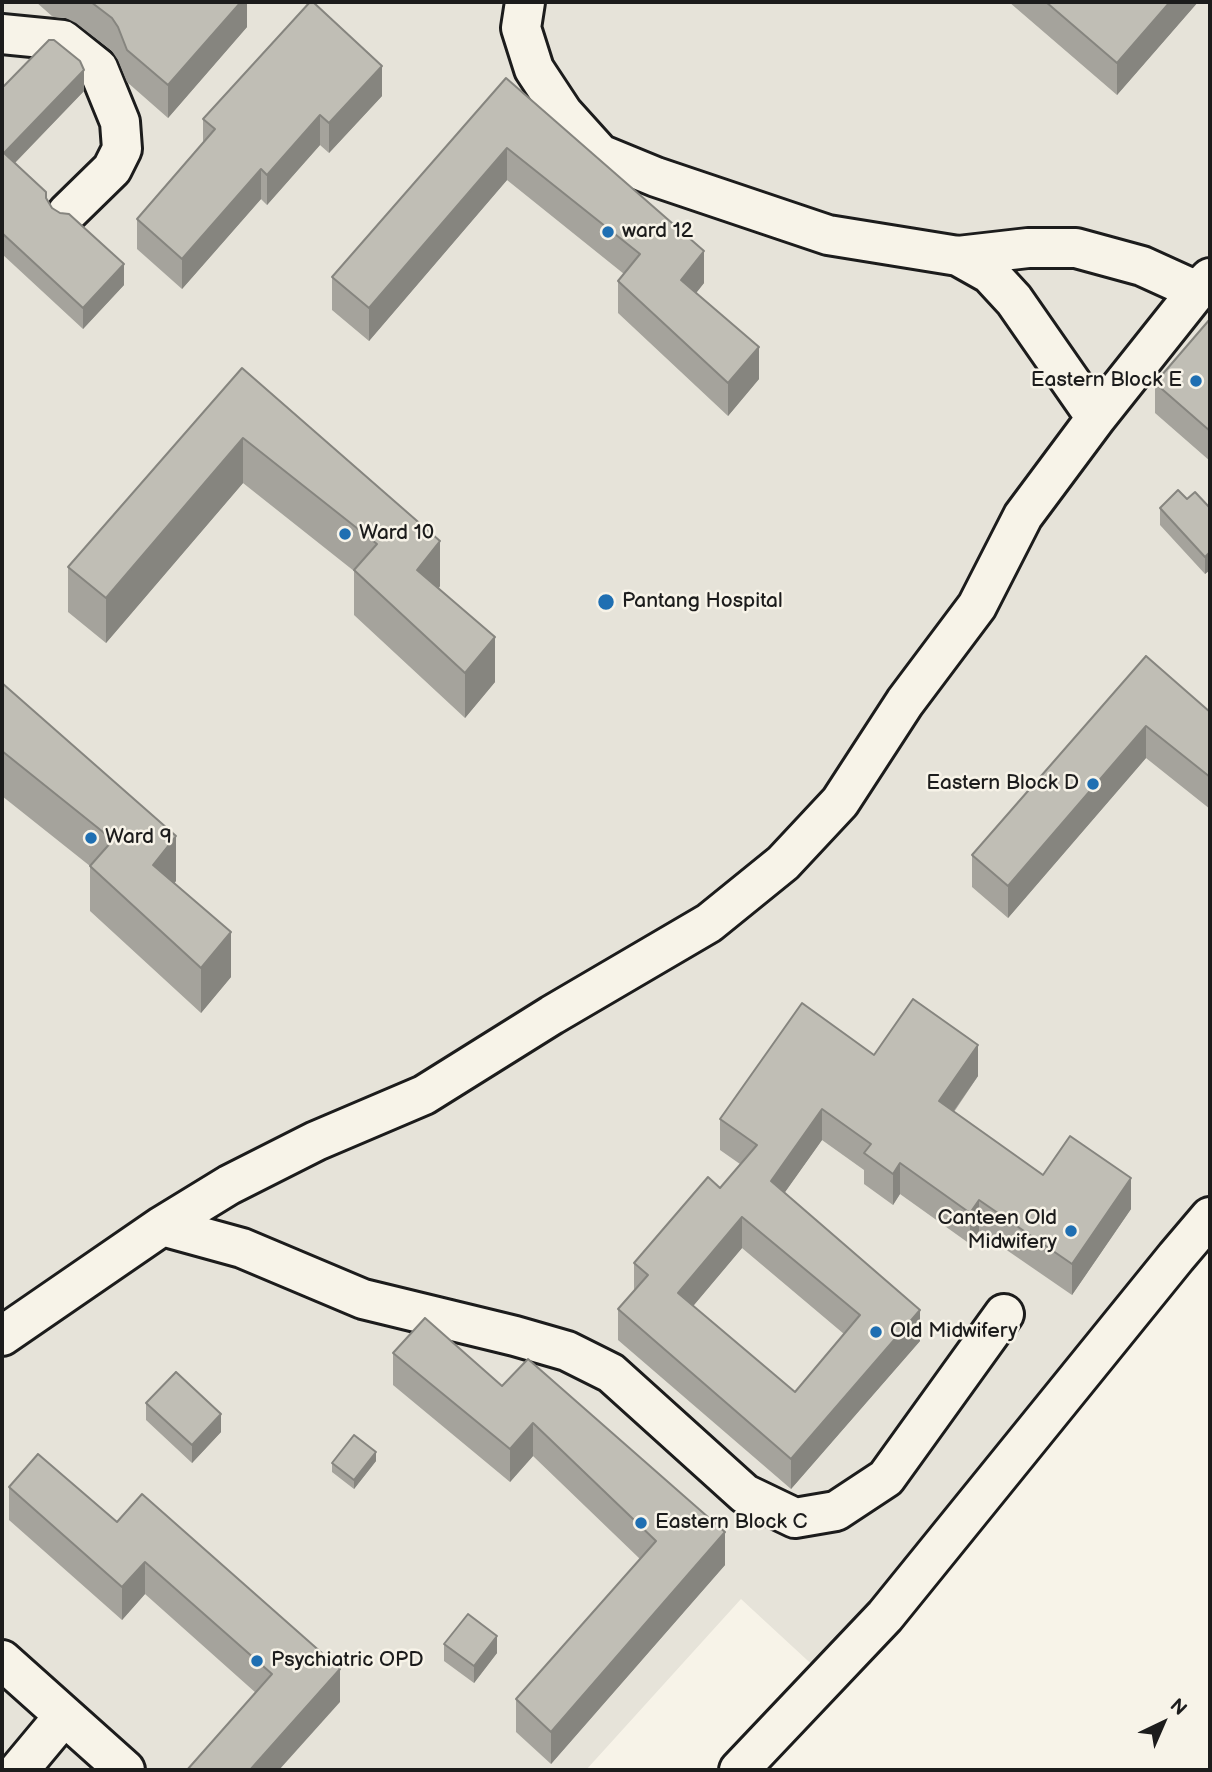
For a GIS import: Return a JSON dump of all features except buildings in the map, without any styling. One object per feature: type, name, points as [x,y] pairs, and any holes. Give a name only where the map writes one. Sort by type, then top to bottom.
[{"type":"street","points":[[2,1336],[162,1226],[229,1185],[316,1141],[424,1096],[552,1015],[709,923],[783,863],[840,802],[905,702],[977,606],[1023,516],[1096,418],[1204,284],[1076,248],[1027,248],[958,256],[828,234],[656,177],[600,154],[563,113],[534,69],[521,28],[525,2]]},
{"type":"street","points":[[2,34],[63,40],[98,68],[120,122],[122,149],[112,169],[67,213]]},
{"type":"street","points":[[958,256],[990,274],[1014,300],[1096,418]]},
{"type":"street","points":[[739,1770],[885,1616],[1210,1217]]},
{"type":"street","points":[[162,1226],[242,1248],[363,1299],[567,1351],[611,1373],[745,1494],[795,1518],[836,1511],[886,1478],[1004,1314]]},
{"type":"street","points":[[2,1660],[125,1770]]},
{"type":"street","points":[[19,1770],[64,1716]]},
{"type":"shaded area","name":"Pantang Hospital","points":[[2,2],[1210,2],[1210,1203],[820,1672],[741,1599],[586,1770],[2,1770]]},
{"type":"place","name":"ward 12","points":[[608,232]]},
{"type":"place","name":"Eastern Block E","points":[[1196,381]]},
{"type":"place","name":"Ward 10","points":[[345,534]]},
{"type":"place","name":"Pantang Hospital","points":[[606,602]]},
{"type":"place","name":"Eastern Block D","points":[[1093,784]]},
{"type":"place","name":"Ward 9","points":[[91,838]]},
{"type":"place","name":"Canteen Old Midwifery","points":[[1071,1231]]},
{"type":"place","name":"Old Midwifery","points":[[876,1332]]},
{"type":"place","name":"Eastern Block C","points":[[641,1523]]},
{"type":"place","name":"Psychiatric OPD","points":[[257,1661]]}]
